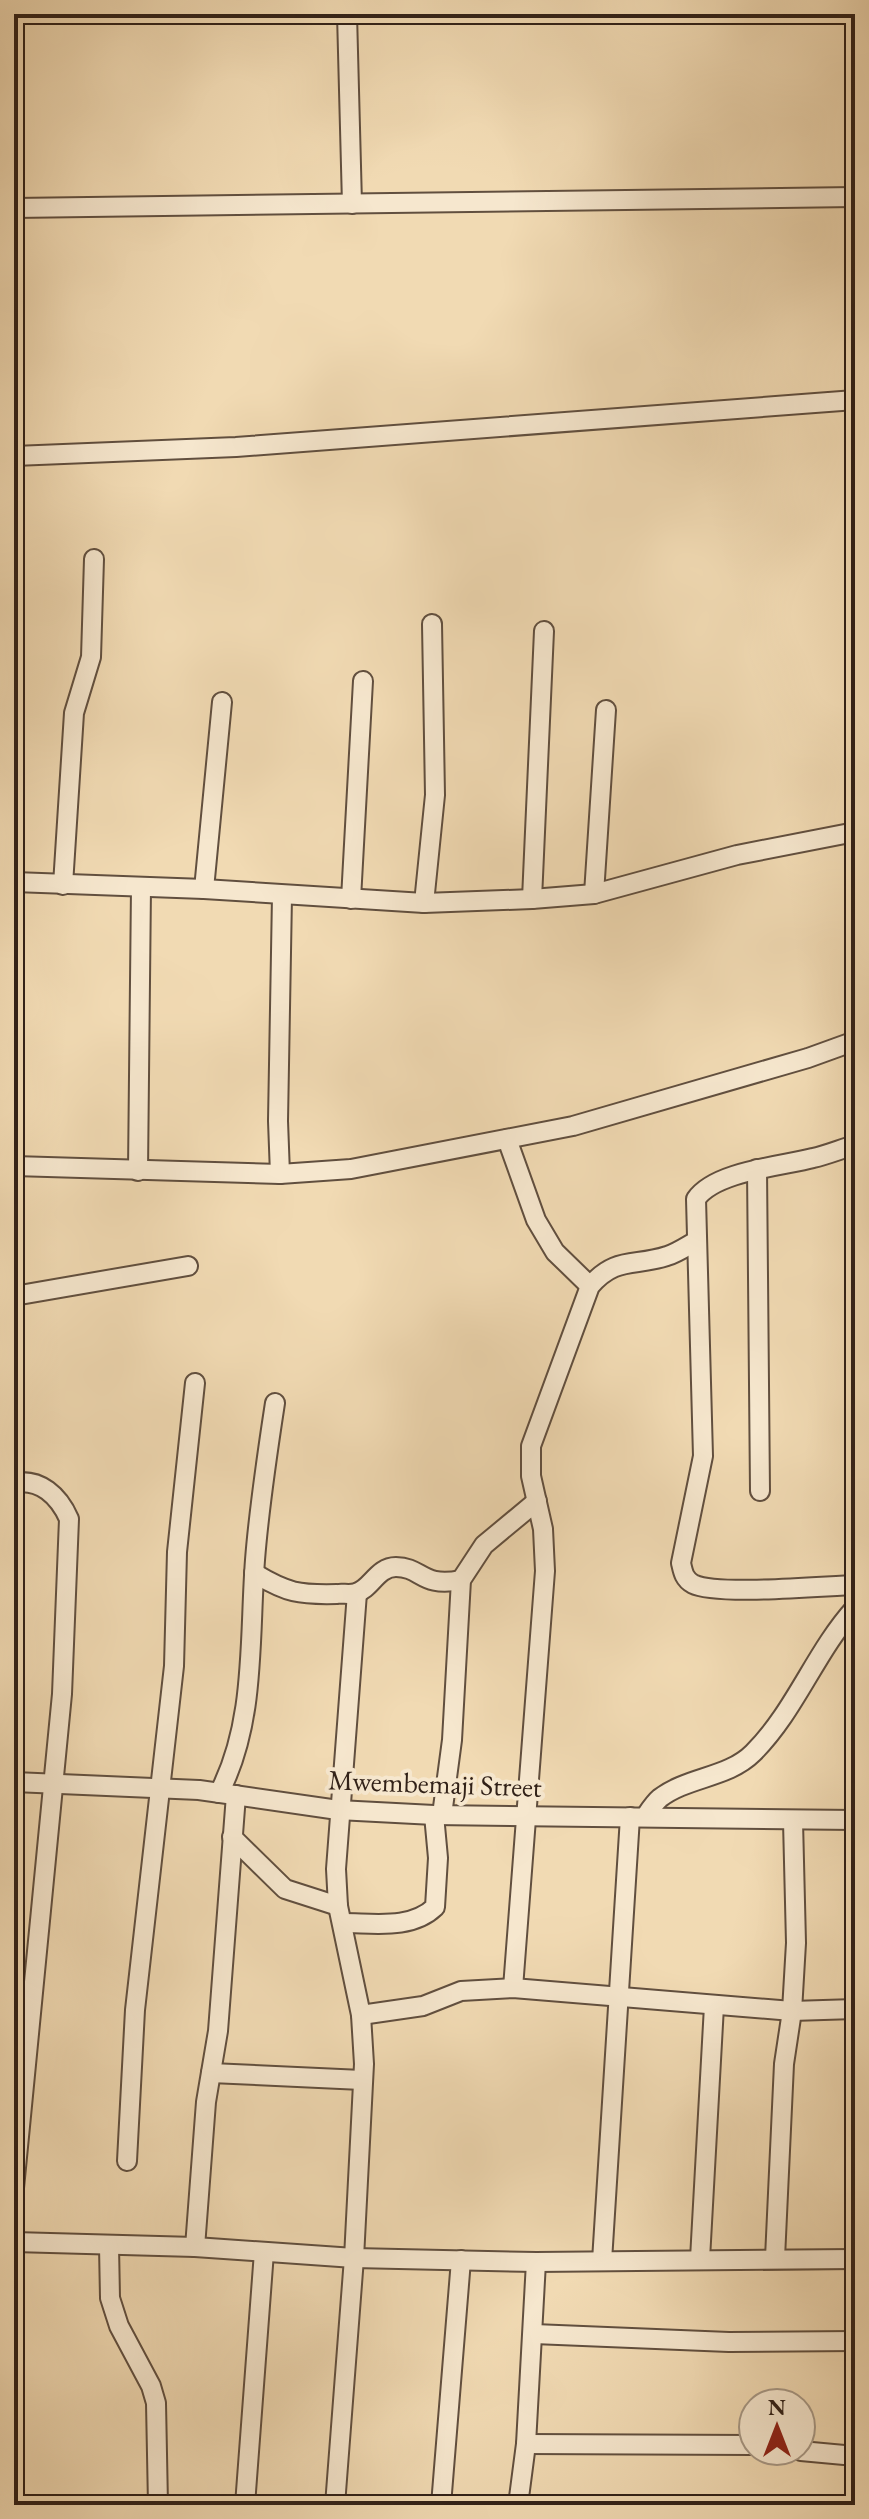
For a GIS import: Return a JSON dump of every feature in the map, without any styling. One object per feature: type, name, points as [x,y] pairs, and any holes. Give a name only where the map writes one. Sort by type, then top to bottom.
[{"type":"street","points":[[347,14],[352,204]]},
{"type":"street","points":[[14,208],[855,197]]},
{"type":"street","points":[[14,456],[236,447],[855,400]]},
{"type":"street","points":[[63,885],[74,713],[91,657],[94,559]]},
{"type":"street","points":[[424,903],[435,795],[432,624]]},
{"type":"street","points":[[532,899],[544,631]]},
{"type":"street","points":[[351,899],[363,681]]},
{"type":"street","points":[[204,889],[222,702]]},
{"type":"street","points":[[594,894],[606,710]]},
{"type":"street","points":[[14,882],[204,889],[424,903],[532,899],[594,894],[724,858],[855,832]]},
{"type":"street","points":[[138,1171],[141,887]]},
{"type":"street","points":[[280,1174],[282,896]]},
{"type":"street","points":[[14,1166],[280,1174],[351,1169],[573,1126],[855,1041]]},
{"type":"street","points":[[507,1139],[536,1220],[555,1252],[590,1286]]},
{"type":"street","points":[[855,1154],[854,1145],[812,1159],[757,1169],[699,1194],[695,1203],[703,1456],[681,1563],[684,1575],[694,1584],[719,1588],[855,1585]]},
{"type":"street","points":[[757,1169],[760,1491]]},
{"type":"street","points":[[513,1988],[545,1571],[531,1476],[531,1446],[590,1286],[604,1270],[622,1263],[669,1256],[696,1241]]},
{"type":"street","points":[[14,1296],[188,1266]]},
{"type":"street","points":[[127,2161],[135,2010],[174,1666],[177,1552],[195,1383]]},
{"type":"street","points":[[195,2247],[211,2073],[218,2031],[232,1837],[227,1794],[244,1726],[254,1573],[275,1403]]},
{"type":"street","points":[[14,1483],[33,1482],[48,1491],[63,1504],[69,1519],[68,1592],[53,1785],[14,2188]]},
{"type":"street","points":[[232,1837],[285,1889],[340,1915],[408,1922],[423,1918],[435,1907],[438,1815],[452,1740],[461,1580],[484,1545],[537,1501]]},
{"type":"street","points":[[254,1573],[285,1591],[308,1596],[357,1593],[381,1571],[393,1567],[409,1569],[433,1583],[461,1580]]},
{"type":"street","points":[[335,2505],[354,2258],[362,2080],[361,2015],[340,1915],[338,1810],[357,1593]]},
{"type":"street","points":[[602,2261],[616,1999],[637,1817],[680,1788],[704,1781],[751,1756],[795,1701],[818,1656],[855,1608]]},
{"type":"street","name":"Mwembemaji Street","points":[[14,1782],[227,1794],[338,1810],[438,1815],[855,1820]]},
{"type":"street","points":[[775,2258],[784,2064],[792,2011],[796,1943],[793,1821]]},
{"type":"street","points":[[361,2015],[423,2006],[461,1991],[513,1988],[616,1999],[792,2011],[855,2009]]},
{"type":"street","points":[[700,2259],[714,2006]]},
{"type":"street","points":[[211,2073],[362,2080]]},
{"type":"street","points":[[14,2242],[195,2247],[354,2258],[536,2262],[855,2259]]},
{"type":"street","points":[[109,2246],[110,2298],[156,2403],[158,2505]]},
{"type":"street","points":[[245,2505],[264,2252]]},
{"type":"street","points":[[441,2505],[461,2260]]},
{"type":"street","points":[[518,2505],[526,2444],[536,2262]]},
{"type":"street","points":[[534,2334],[729,2342],[855,2341]]},
{"type":"street","points":[[526,2444],[737,2445]]},
{"type":"street","points":[[817,2452],[855,2456]]}]
